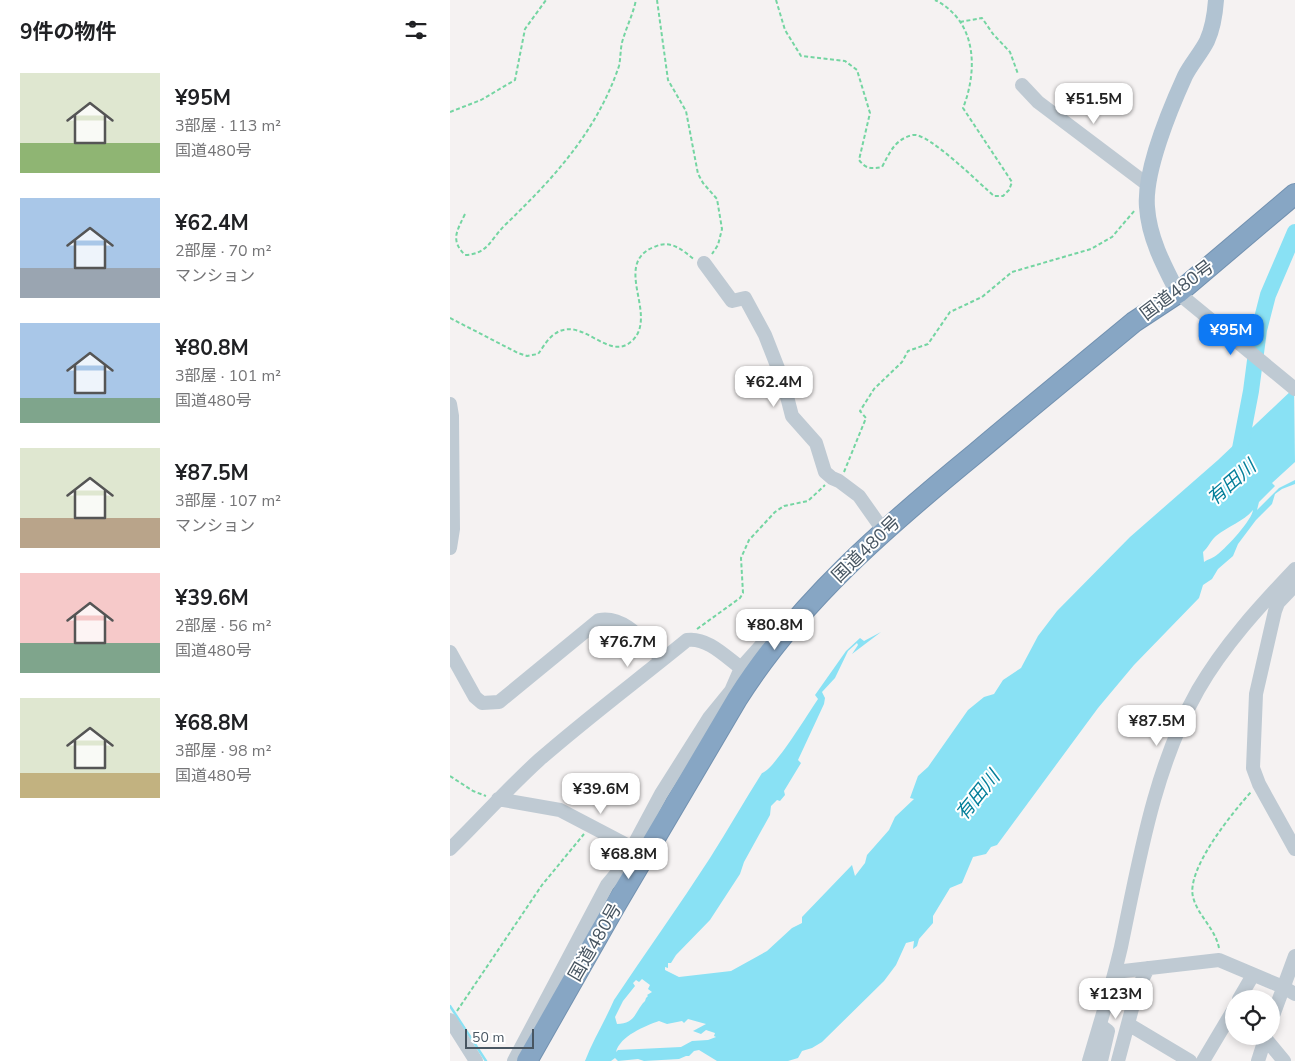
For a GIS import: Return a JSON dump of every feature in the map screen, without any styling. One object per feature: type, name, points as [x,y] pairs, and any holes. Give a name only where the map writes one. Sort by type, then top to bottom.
[{"type":"highway","name":"国道480号","points":[[527,1061],[734,695],[800,614],[883,530],[1126,329],[1182,296],[1295,194]]},
{"type":"main road","points":[[1182,296],[1151,233],[1147,206],[1148,185],[1154,160],[1186,75],[1207,41],[1215,17],[1216,0]]},
{"type":"street","points":[[1022,84],[1038,102],[1148,185]]},
{"type":"street","points":[[704,263],[732,301],[745,298],[765,335],[780,371],[792,416],[816,443],[823,466],[836,480],[859,496],[883,530]]},
{"type":"street","points":[[1182,296],[1295,389]]},
{"type":"street","points":[[450,404],[452,416],[453,529],[450,548]]},
{"type":"street","points":[[1089,1061],[1115,972],[1130,893],[1148,825],[1166,763],[1182,720],[1216,660],[1253,613],[1295,569]]},
{"type":"street","points":[[1295,585],[1278,603],[1257,684],[1253,768],[1259,784],[1295,849]]},
{"type":"street","points":[[514,1061],[607,885],[622,867],[662,794],[709,718],[734,695],[741,668],[790,614],[800,614]]},
{"type":"street","points":[[450,652],[475,697],[482,703],[491,703],[506,697],[599,620],[608,618],[623,624],[662,659]]},
{"type":"street","points":[[450,849],[498,799],[590,716],[687,640],[695,638],[704,641],[741,668]]},
{"type":"street","points":[[498,799],[560,810],[623,843],[611,898],[615,906]]},
{"type":"street","points":[[1280,1006],[1289,990],[1295,956]]},
{"type":"street","points":[[1115,972],[1219,960],[1289,990]]},
{"type":"street","points":[[1118,1061],[1137,990],[1148,968]]},
{"type":"street","points":[[1244,990],[1253,975]]},
{"type":"street","points":[[450,1020],[476,1061]]},
{"type":"street","points":[[1128,1024],[1190,1061]]},
{"type":"street","points":[[1203,1061],[1225,1024]]},
{"type":"street","points":[[1100,1025],[1108,1031],[1100,1061]]},
{"type":"street","points":[[1258,1061],[1263,1045]]},
{"type":"street","points":[[1272,1045],[1284,1061]]},
{"type":"path","points":[[450,112],[481,100],[515,80],[525,29],[546,0]]},
{"type":"path","points":[[464,214],[456,231],[455,241],[465,255],[476,254],[483,251],[497,233],[557,173],[592,124],[613,81],[620,63],[622,41],[633,14],[636,0]]},
{"type":"path","points":[[450,318],[526,356],[538,354],[552,336],[560,331],[571,329],[582,331],[613,347],[625,345],[633,340],[640,321],[636,262],[641,255],[654,246],[670,244],[681,249],[697,262],[704,263],[718,245],[722,229],[718,200],[703,183],[698,174],[686,111],[668,80],[657,0]]},
{"type":"path","points":[[776,0],[785,30],[801,56],[845,61],[857,70],[870,113],[859,160],[864,167],[871,169],[882,167],[894,144],[914,135],[921,136],[952,157],[994,196],[1003,196],[1009,190],[1012,182],[963,108],[970,89],[971,55],[969,39],[960,22],[943,4],[935,0]]},
{"type":"path","points":[[960,22],[982,18],[993,34],[1010,52],[1022,84]]},
{"type":"path","points":[[687,640],[694,631],[740,598],[743,593],[741,558],[749,540],[775,512],[784,506],[808,502],[836,480],[866,418],[860,411],[874,389],[902,362],[908,350],[928,344],[950,312],[982,297],[1012,272],[1091,249],[1112,237],[1134,210],[1147,206]]},
{"type":"path","points":[[450,776],[473,791],[498,799]]},
{"type":"path","points":[[1219,960],[1216,939],[1196,904],[1192,884],[1221,829],[1259,784]]},
{"type":"path","points":[[450,1020],[542,885],[590,825]]},
{"type":"water","name":"有田川","points":[[1294,388],[1295,462],[1272,483],[1275,486],[1259,502],[1257,510],[1279,488],[1295,480],[1295,484],[1275,494],[1272,504],[1256,520],[1238,544],[1233,556],[1218,569],[1212,579],[1203,585],[1199,598],[1134,665],[1098,708],[997,845],[991,847],[986,854],[973,857],[962,883],[950,888],[933,916],[933,923],[919,939],[917,946],[913,949],[914,941],[906,943],[896,965],[884,981],[822,1042],[802,1051],[798,1058],[788,1061],[717,1061],[699,1050],[679,1059],[618,1061],[615,1058],[611,1061],[585,1061],[614,1000],[710,858],[762,773],[783,752],[818,699],[815,695],[846,651],[860,638],[864,641],[881,632],[852,654],[858,645],[857,643],[848,651],[835,678],[822,692],[825,698],[824,704],[798,760],[801,763],[784,791],[785,795],[780,801],[777,800],[771,806],[770,815],[744,862],[740,874],[710,920],[676,955],[671,963],[668,963],[668,968],[665,967],[665,970],[679,977],[731,971],[767,951],[792,928],[802,923],[802,917],[852,865],[855,876],[865,863],[867,855],[889,830],[895,817],[914,799],[910,798],[918,776],[928,767],[968,710],[984,697],[994,694],[1003,680],[1021,668],[1038,636],[1057,611],[1130,537],[1218,460]],"holes":[[[1253,510],[1233,540],[1222,551],[1204,562],[1203,552],[1214,538],[1245,518]],[[642,979],[650,985],[648,989],[652,992],[647,995],[632,1019],[628,1022],[617,1024],[615,1017],[623,1001],[635,986],[633,983],[636,980],[639,982]],[[688,1019],[706,1024],[693,1031],[701,1034],[706,1030],[715,1033],[714,1036],[716,1037],[708,1040],[692,1041],[681,1047],[618,1050],[616,1052],[622,1041],[634,1032],[647,1026],[659,1021],[667,1024],[682,1021],[684,1023]]]},
{"type":"waterway","name":"有田川","points":[[1238,459],[1251,391],[1259,330],[1268,295],[1295,232]]},
{"type":"waterway","points":[[450,1006],[486,1061]]}]
